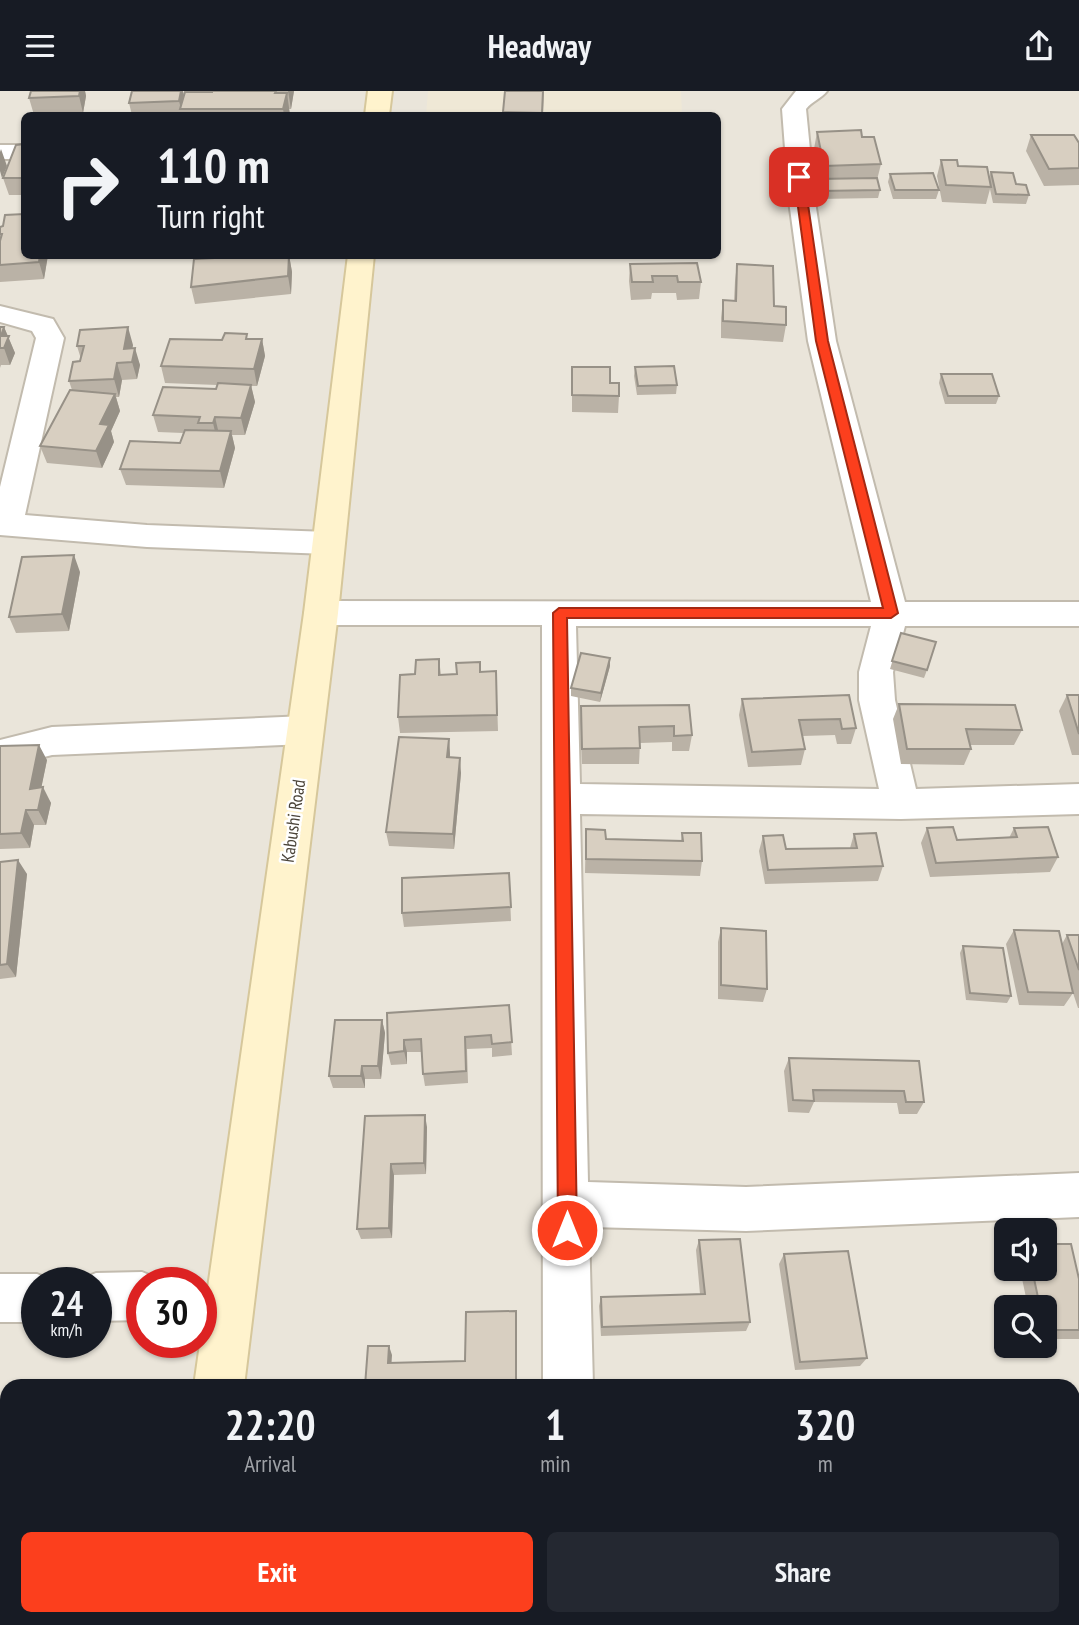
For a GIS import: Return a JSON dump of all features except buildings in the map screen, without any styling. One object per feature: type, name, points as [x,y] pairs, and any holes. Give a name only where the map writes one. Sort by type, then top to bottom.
[{"type":"main road","points":[[377,112],[380,91]]},
{"type":"main road","name":"Kabushi Road","points":[[217,1289],[305,730],[321,613],[361,259]]},
{"type":"main road","name":"Kabushi Road","points":[[217,1325],[219,1379]]},
{"type":"street","points":[[816,91],[806,96],[794,109],[802,201],[822,341],[891,613],[876,672],[877,700],[901,804]]},
{"type":"street","points":[[0,152],[21,152]]},
{"type":"street","points":[[0,314],[43,325],[50,338],[3,524],[147,536],[328,543]]},
{"type":"street","points":[[321,613],[1079,614]]},
{"type":"street","points":[[559,613],[568,1379]]},
{"type":"street","points":[[0,754],[52,741],[305,730]]},
{"type":"street","points":[[561,799],[901,804],[1079,799]]},
{"type":"street","points":[[567,1204],[746,1209],[1079,1195]]},
{"type":"street","points":[[0,1298],[21,1298]]},
{"type":"shaded area","points":[[0,91],[1079,91],[1079,1379],[0,1379]]},
{"type":"shaded area","points":[[428,91],[681,91],[682,112],[426,112]]},
{"type":"route","points":[[567,1230],[559,613],[891,613],[822,341],[799,177]]}]
